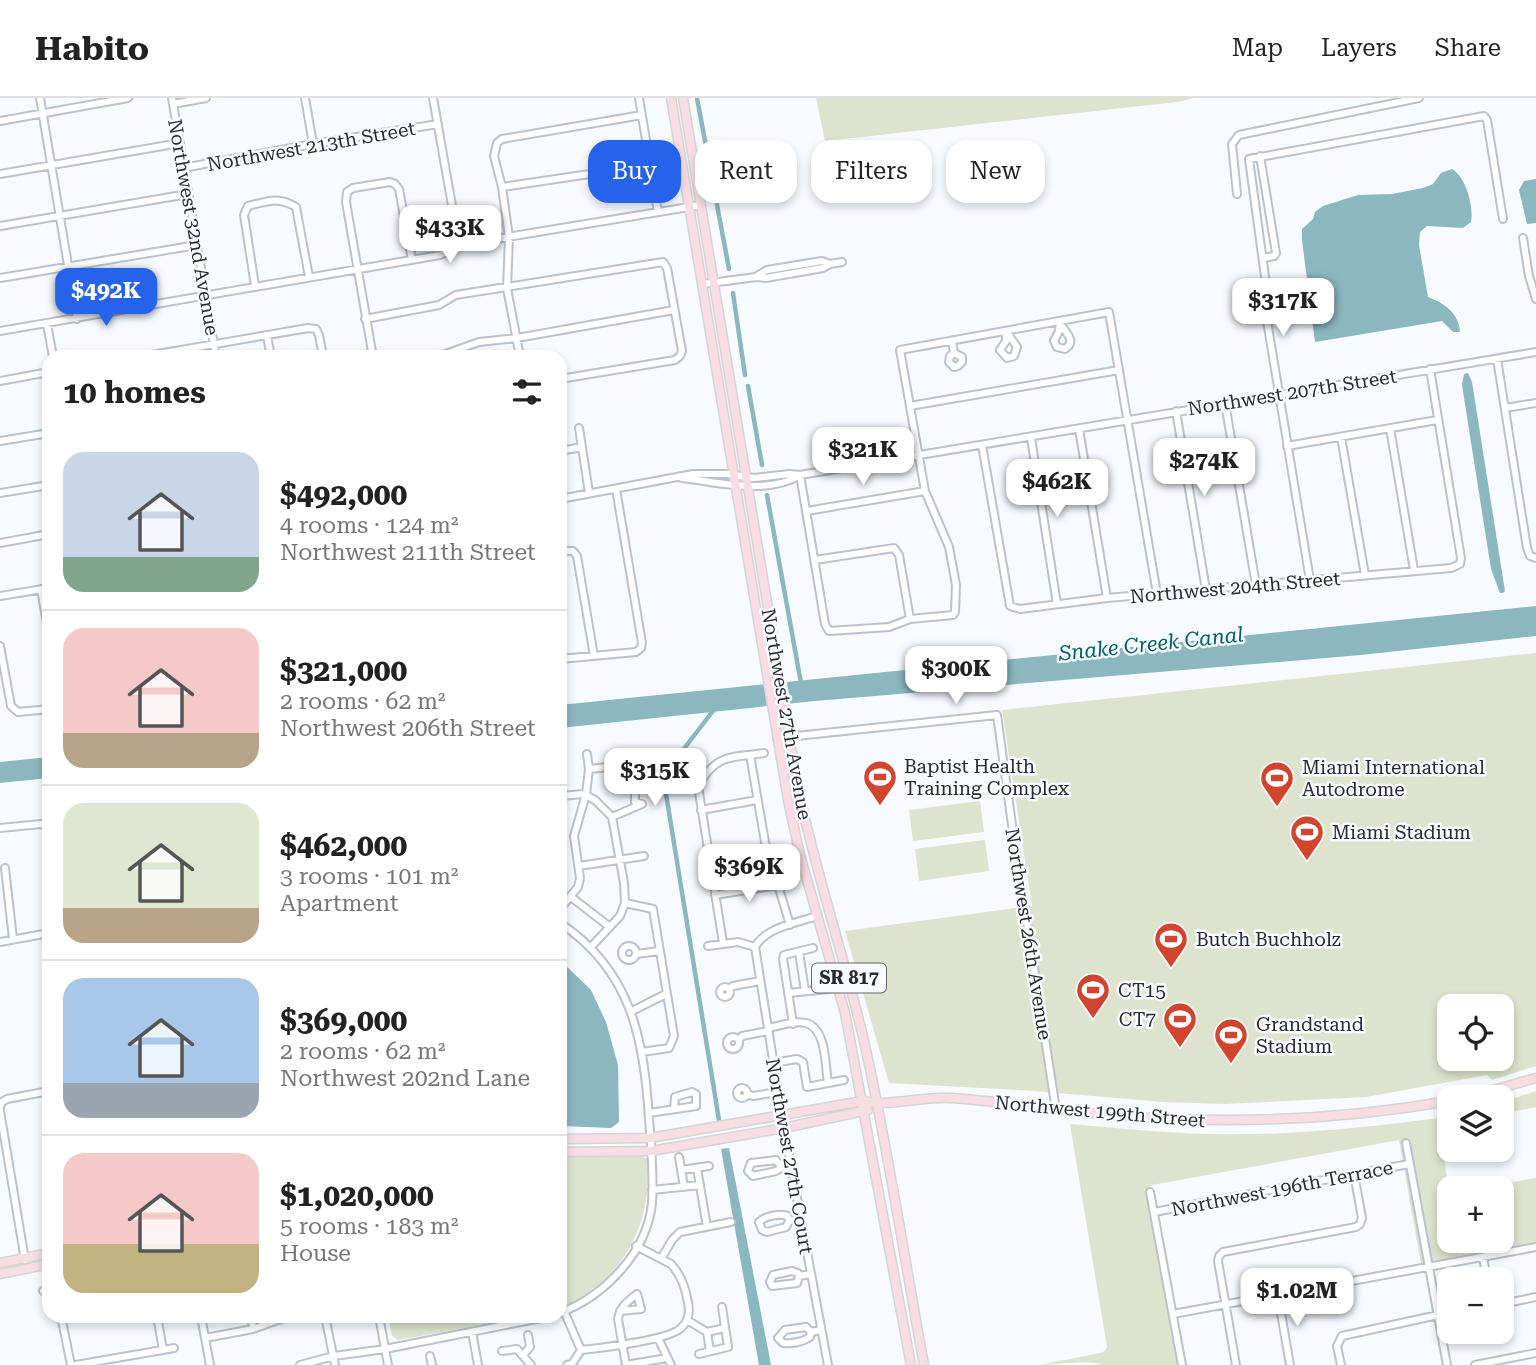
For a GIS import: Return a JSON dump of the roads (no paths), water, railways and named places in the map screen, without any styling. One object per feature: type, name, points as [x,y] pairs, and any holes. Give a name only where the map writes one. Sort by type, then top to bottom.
[{"type":"main road","name":"Northwest 27th Avenue","points":[[671,98],[777,738],[800,855],[836,979],[863,1101],[911,1365]]},
{"type":"main road","name":"Northwest 27th Avenue","points":[[683,98],[789,737],[813,853],[848,976],[876,1104],[924,1365]]},
{"type":"main road","points":[[673,110],[686,119],[677,132]]},
{"type":"main road","points":[[720,386],[731,384]]},
{"type":"main road","points":[[800,855],[813,853]]},
{"type":"main road","points":[[836,979],[848,976]]},
{"type":"main road","points":[[1514,1085],[1536,1079]]},
{"type":"main road","name":"Northwest 199th Street","points":[[567,1139],[650,1138],[863,1101],[876,1104],[951,1098],[1178,1120],[1238,1120],[1344,1114],[1437,1102]]},
{"type":"main road","name":"Northwest 199th Street","points":[[567,1153],[651,1151],[865,1112],[876,1104]]},
{"type":"main road","points":[[890,1247],[897,1252],[906,1267]]},
{"type":"main road","points":[[0,1262],[42,1254]]},
{"type":"main road","points":[[0,1274],[42,1266]]},
{"type":"street","points":[[40,98],[77,319]]},
{"type":"street","points":[[0,121],[128,98]]},
{"type":"street","points":[[172,101],[206,98]]},
{"type":"street","points":[[305,98],[313,144]]},
{"type":"street","points":[[433,98],[459,246]]},
{"type":"street","points":[[639,98],[646,140]]},
{"type":"street","points":[[1237,194],[1233,144],[1239,135],[1419,98]]},
{"type":"street","name":"Northwest 32nd Avenue","points":[[172,101],[215,350]]},
{"type":"street","points":[[519,350],[507,288],[509,237],[495,156],[496,143],[502,139],[642,115]]},
{"type":"street","points":[[1310,580],[1267,321],[1263,258],[1248,162],[1251,158],[1260,156],[1484,116],[1503,219]]},
{"type":"street","name":"Northwest 213th Street","points":[[183,168],[438,124]]},
{"type":"street","points":[[0,174],[180,144]]},
{"type":"street","points":[[1260,156],[1276,253],[1263,258]]},
{"type":"street","points":[[502,187],[588,174]]},
{"type":"street","points":[[372,350],[346,202],[347,192],[353,188],[390,182],[395,184],[399,189],[412,260]]},
{"type":"street","name":"Northwest 213th Street","points":[[0,226],[188,194]]},
{"type":"street","points":[[255,286],[244,215],[248,206],[268,201],[284,200],[296,207],[309,277]]},
{"type":"street","points":[[656,203],[658,212]]},
{"type":"street","points":[[0,331],[357,270],[439,255],[459,246],[701,205]]},
{"type":"street","points":[[1523,238],[1536,299]]},
{"type":"street","points":[[0,278],[197,245]]},
{"type":"street","points":[[702,284],[756,276],[767,271],[822,261],[830,264],[842,262]]},
{"type":"street","points":[[365,319],[439,305],[456,295],[663,262],[667,268],[682,352],[680,356],[675,360],[567,378]]},
{"type":"street","points":[[457,350],[479,342],[517,338],[674,310]]},
{"type":"street","points":[[800,475],[826,626],[830,631],[888,627],[910,619],[950,616],[955,612],[956,585],[949,547],[925,491],[900,350],[1110,312],[1157,594]]},
{"type":"street","points":[[47,324],[52,350]]},
{"type":"street","points":[[187,350],[308,328],[316,329],[322,350]]},
{"type":"street","points":[[267,336],[270,350]]},
{"type":"street","points":[[952,341],[954,354]]},
{"type":"street","name":"Northwest 207th Street","points":[[567,498],[678,478],[747,481],[800,475],[1536,352]]},
{"type":"street","points":[[1497,359],[1533,557]]},
{"type":"street","points":[[1287,446],[1437,420],[1430,369]]},
{"type":"street","points":[[910,406],[1119,370]]},
{"type":"street","points":[[0,381],[42,373]]},
{"type":"street","points":[[1224,403],[1256,585]]},
{"type":"street","points":[[1505,408],[1536,403]]},
{"type":"street","points":[[1175,411],[1206,590]]},
{"type":"street","name":"Northwest 204th Street","points":[[982,445],[1010,606],[1020,609],[1107,598],[1451,568],[1460,564],[1437,420]]},
{"type":"street","points":[[579,428],[589,494]]},
{"type":"street","points":[[1390,428],[1414,570]]},
{"type":"street","points":[[1079,429],[1107,598]]},
{"type":"street","points":[[0,441],[42,434]]},
{"type":"street","points":[[1342,437],[1365,575]]},
{"type":"street","points":[[1031,438],[1057,604]]},
{"type":"street","points":[[567,450],[582,447]]},
{"type":"street","points":[[0,493],[42,486]]},
{"type":"street","points":[[567,658],[636,652],[641,648],[615,489]]},
{"type":"street","points":[[807,511],[925,491]]},
{"type":"street","points":[[0,543],[42,535]]},
{"type":"street","points":[[815,560],[894,548],[899,555],[910,619]]},
{"type":"street","points":[[567,551],[573,551],[577,556],[594,656]]},
{"type":"street","points":[[0,596],[42,589]]},
{"type":"street","points":[[0,646],[11,706],[18,712],[42,710]]},
{"type":"street","name":"Northwest 26th Avenue","points":[[789,737],[997,715],[1056,1110]]},
{"type":"street","points":[[777,738],[789,737]]},
{"type":"street","points":[[723,943],[698,786],[713,765],[722,759],[764,753]]},
{"type":"street","points":[[567,901],[578,887],[580,878],[574,836],[589,769],[587,754]]},
{"type":"street","points":[[750,755],[765,842],[790,925]]},
{"type":"street","points":[[589,769],[658,762]]},
{"type":"street","points":[[612,817],[642,804],[635,802],[635,764]]},
{"type":"street","points":[[567,795],[584,794],[595,800],[612,817],[620,859],[625,903],[620,916],[590,947]]},
{"type":"street","points":[[701,810],[757,800]]},
{"type":"street","points":[[0,828],[42,824]]},
{"type":"street","points":[[579,866],[644,856]]},
{"type":"street","points":[[5,868],[13,939]]},
{"type":"street","points":[[715,895],[778,885]]},
{"type":"street","points":[[571,897],[610,927]]},
{"type":"street","points":[[625,903],[653,909],[672,1016],[674,1036],[669,1048],[642,1052]]},
{"type":"street","points":[[708,946],[738,943],[755,947],[769,932],[817,916]]},
{"type":"street","points":[[567,929],[590,947],[613,976],[632,1010],[642,1052],[649,1113],[652,1190],[652,1206],[636,1246],[612,1280],[587,1300],[567,1310]]},
{"type":"street","points":[[0,942],[42,934]]},
{"type":"street","name":"Northwest 27th Court","points":[[755,947],[790,1163],[828,1365]]},
{"type":"street","points":[[793,1024],[784,955],[813,948]]},
{"type":"street","points":[[636,954],[660,951]]},
{"type":"street","points":[[799,952],[805,991]]},
{"type":"street","points":[[729,989],[760,981]]},
{"type":"street","points":[[788,993],[829,989]]},
{"type":"street","points":[[632,1010],[666,994]]},
{"type":"street","points":[[739,1040],[742,1036],[804,1022],[819,1032],[828,1083]]},
{"type":"street","points":[[773,1063],[797,1059],[803,1062],[807,1087],[844,1080]]},
{"type":"street","points":[[26,1269],[1,1107],[7,1098],[42,1092]]},
{"type":"street","points":[[747,1094],[753,1096],[778,1092]]},
{"type":"street","points":[[649,1113],[674,1109]]},
{"type":"street","points":[[1406,1143],[1437,1310]]},
{"type":"street","points":[[678,1157],[684,1187]]},
{"type":"street","points":[[780,1164],[776,1171],[753,1176],[748,1171],[751,1163],[774,1159],[780,1164],[790,1163]]},
{"type":"street","name":"Northwest 196th Terrace","points":[[1154,1212],[1409,1164]]},
{"type":"street","points":[[681,1170],[709,1166]]},
{"type":"street","points":[[697,1168],[707,1227]]},
{"type":"street","points":[[1236,1365],[1219,1256],[1223,1252],[1356,1227],[1362,1218],[1354,1174]]},
{"type":"street","points":[[652,1190],[700,1185]]},
{"type":"street","points":[[1150,1192],[1182,1365]]},
{"type":"street","points":[[782,1215],[788,1216],[789,1220],[786,1227],[767,1232],[762,1230],[759,1224],[763,1219],[782,1215]]},
{"type":"street","points":[[789,1220],[801,1218]]},
{"type":"street","points":[[661,1259],[680,1232],[731,1222]]},
{"type":"street","points":[[571,1365],[581,1350],[658,1338],[676,1332],[687,1320],[689,1306],[685,1289],[675,1268],[636,1246]]},
{"type":"street","points":[[1173,1314],[1536,1247]]},
{"type":"street","points":[[1483,1257],[1485,1267]]},
{"type":"street","points":[[799,1276],[811,1274]]},
{"type":"street","points":[[1278,1296],[1290,1365]]},
{"type":"street","points":[[1514,1302],[1536,1297]]},
{"type":"street","points":[[699,1354],[728,1348],[722,1307]]},
{"type":"street","points":[[620,1311],[618,1319],[626,1365],[669,1362],[658,1338]]},
{"type":"street","points":[[1341,1365],[1338,1346],[1342,1336],[1437,1315]]},
{"type":"street","points":[[687,1320],[707,1332],[725,1328]]},
{"type":"street","points":[[567,1322],[581,1350]]},
{"type":"street","points":[[63,1323],[74,1365],[174,1348]]},
{"type":"street","points":[[158,1323],[163,1350]]},
{"type":"street","points":[[202,1323],[210,1365]]},
{"type":"street","points":[[252,1323],[253,1329]]},
{"type":"street","points":[[205,1338],[270,1323]]},
{"type":"street","points":[[327,1323],[335,1365]]},
{"type":"street","points":[[380,1323],[388,1365]]},
{"type":"street","points":[[300,1365],[334,1356],[386,1349],[516,1323]]},
{"type":"street","points":[[804,1327],[811,1332],[810,1337],[801,1341],[786,1343],[778,1338],[785,1330],[804,1327]]},
{"type":"street","points":[[811,1332],[821,1330]]},
{"type":"street","points":[[472,1332],[478,1365]]},
{"type":"street","points":[[707,1332],[710,1351]]},
{"type":"street","points":[[524,1354],[530,1347],[528,1335]]},
{"type":"street","points":[[1443,1344],[1447,1365]]},
{"type":"street","points":[[502,1351],[517,1349],[531,1365]]},
{"type":"street","points":[[1475,1365],[1536,1353]]},
{"type":"street","points":[[430,1356],[432,1365]]},
{"type":"water","points":[[1452,169],[1468,193],[1471,222],[1463,228],[1427,226],[1420,232],[1419,245],[1428,297],[1440,302],[1454,314],[1460,332],[1453,332],[1442,321],[1315,342],[1302,229],[1313,219],[1315,212],[1323,206],[1358,195],[1392,194],[1423,188],[1433,184],[1441,173]]},
{"type":"water","points":[[1536,179],[1536,223],[1527,224],[1519,190],[1524,181]]},
{"type":"water","points":[[1468,373],[1472,382],[1505,591],[1503,593],[1500,593],[1491,569],[1462,385],[1464,374]]},
{"type":"water","name":"Snake Creek Canal","points":[[1536,606],[1536,636],[1361,655],[815,701],[567,727],[567,704]]},
{"type":"water","points":[[42,758],[42,779],[0,783],[0,762]]},
{"type":"water","points":[[567,967],[591,990],[606,1022],[618,1065],[619,1122],[611,1128],[567,1126]]},
{"type":"water","points":[[729,1148],[771,1365],[759,1365],[721,1149]]},
{"type":"waterway","points":[[697,98],[729,269]]},
{"type":"waterway","points":[[733,293],[745,375]]},
{"type":"waterway","points":[[748,386],[762,465]]},
{"type":"waterway","points":[[767,495],[801,683]]},
{"type":"waterway","points":[[716,707],[673,763],[667,777],[666,794],[719,1120]]},
{"type":"place","name":"Baptist Health Training Complex","points":[[880,807]]},
{"type":"place","name":"Miami International Autodrome","points":[[1277,808]]},
{"type":"place","name":"Miami Stadium","points":[[1307,862]]},
{"type":"place","name":"Butch Buchholz","points":[[1171,969]]},
{"type":"place","name":"CT15","points":[[1093,1020]]},
{"type":"place","name":"CT7","points":[[1180,1049]]},
{"type":"place","name":"Grandstand Stadium","points":[[1231,1065]]}]
